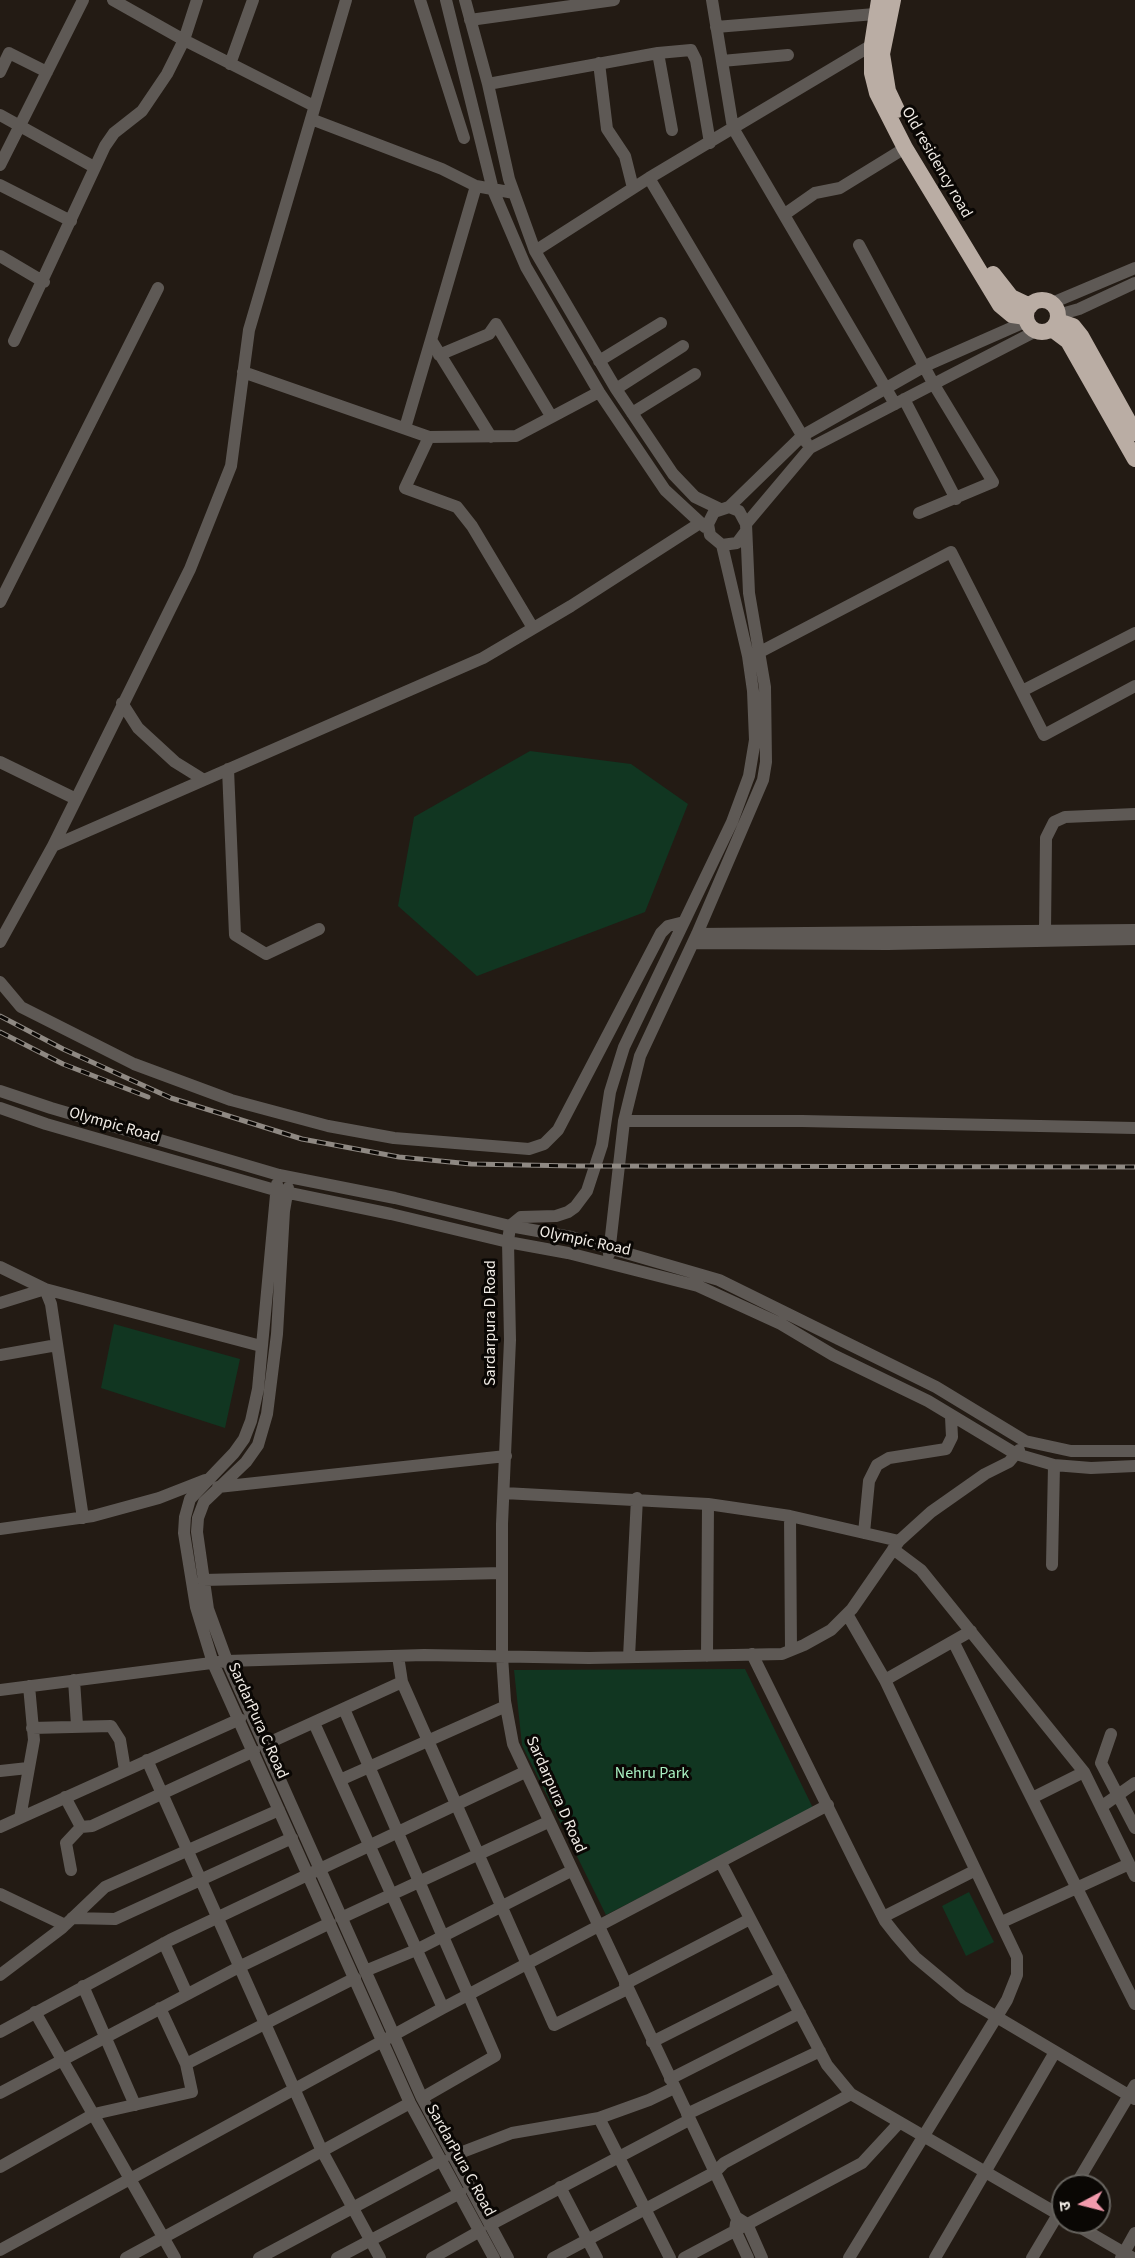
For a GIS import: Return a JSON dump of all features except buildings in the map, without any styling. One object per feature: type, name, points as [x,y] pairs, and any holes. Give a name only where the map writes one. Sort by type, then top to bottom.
[{"type":"highway","name":"Old residency road","points":[[893,0],[882,54],[888,91],[903,122],[996,281],[1011,297],[1042,318]]},
{"type":"highway","name":"Old residency road","points":[[877,7],[872,45],[872,73],[877,93],[905,148],[1000,305],[1012,315],[1042,318]]},
{"type":"highway","points":[[1042,318],[1077,330],[1131,416],[1135,433]]},
{"type":"highway","points":[[1042,318],[1068,341],[1135,459]]},
{"type":"street","points":[[0,165],[83,0]]},
{"type":"street","points":[[113,0],[230,64],[313,113],[476,186],[514,193]]},
{"type":"street","points":[[14,341],[44,282],[94,167],[114,133],[142,111],[167,74],[184,40],[197,0]]},
{"type":"street","points":[[230,64],[253,0]]},
{"type":"street","points":[[0,942],[53,846],[190,569],[231,466],[249,330],[346,0]]},
{"type":"street","points":[[420,0],[464,138]]},
{"type":"street","points":[[446,0],[493,190],[526,267],[599,392],[665,490],[704,526],[713,540],[722,545],[737,543],[746,527],[810,448],[933,383],[1042,318],[1135,268]]},
{"type":"street","points":[[465,0],[514,193],[535,250],[615,389],[673,474],[695,497],[739,511],[746,527],[749,593],[765,687],[767,730],[763,780],[695,939],[639,1056],[624,1121],[607,1262]]},
{"type":"street","points":[[470,20],[614,0]]},
{"type":"street","points":[[712,0],[733,128],[886,388],[899,401],[956,499]]},
{"type":"street","points":[[716,27],[877,7]]},
{"type":"street","points":[[535,250],[649,178],[872,45]]},
{"type":"street","points":[[488,84],[683,49],[695,53],[710,143]]},
{"type":"street","points":[[0,72],[9,53],[47,72]]},
{"type":"street","points":[[658,53],[672,130]]},
{"type":"street","points":[[722,61],[788,55]]},
{"type":"street","points":[[599,63],[607,129],[625,156],[633,188]]},
{"type":"street","points":[[0,115],[94,167]]},
{"type":"street","points":[[785,214],[815,193],[840,188],[905,148]]},
{"type":"street","points":[[649,178],[810,448]]},
{"type":"street","points":[[0,185],[71,221]]},
{"type":"street","points":[[405,428],[476,186]]},
{"type":"street","points":[[859,245],[933,383],[993,482],[919,513]]},
{"type":"street","points":[[0,256],[44,282]]},
{"type":"street","points":[[53,846],[483,658],[704,526],[710,518],[725,508],[802,436],[925,366],[1042,318],[1079,309],[1135,283]]},
{"type":"street","points":[[0,602],[158,288]]},
{"type":"street","points":[[599,361],[660,323]]},
{"type":"street","points":[[440,355],[489,334],[496,324],[551,416]]},
{"type":"street","points":[[430,340],[491,437]]},
{"type":"street","points":[[615,389],[683,346]]},
{"type":"street","points":[[243,372],[429,437],[516,436],[599,392]]},
{"type":"street","points":[[632,413],[695,374]]},
{"type":"street","points":[[429,437],[405,488],[457,507],[472,526],[533,628]]},
{"type":"street","points":[[510,1226],[521,1217],[556,1216],[568,1212],[575,1208],[587,1191],[602,1145],[610,1092],[624,1047],[743,794],[755,741],[755,706],[748,656],[722,545]]},
{"type":"street","points":[[760,652],[951,552],[1044,735],[1135,687]]},
{"type":"street","points":[[1022,691],[1135,633]]},
{"type":"street","points":[[122,703],[138,728],[175,762],[204,780]]},
{"type":"street","points":[[0,762],[76,799]]},
{"type":"street","points":[[228,769],[235,935],[266,954],[319,929]]},
{"type":"street","points":[[1045,932],[1046,838],[1054,822],[1065,817],[1135,814]]},
{"type":"street","points":[[690,909],[704,916]]},
{"type":"street","points":[[0,982],[21,1006],[102,1048],[164,1076],[231,1100],[328,1126],[394,1138],[529,1149],[544,1144],[558,1130],[661,933],[668,926],[684,922]]},
{"type":"street","points":[[695,939],[1135,930]]},
{"type":"street","points":[[695,939],[866,945],[1135,939]]},
{"type":"street","name":"Olympic Road","points":[[0,1091],[285,1176],[395,1198],[610,1247],[699,1280],[752,1295],[936,1387],[1025,1441],[1071,1451],[1135,1451]]},
{"type":"street","name":"Olympic Road","points":[[0,1108],[46,1124],[281,1192],[391,1214],[508,1242],[699,1280],[833,1355],[928,1401],[951,1417],[1016,1454],[1054,1465],[1091,1468],[1135,1466]]},
{"type":"street","points":[[624,1121],[792,1120],[1135,1128]]},
{"type":"street","name":"SardarPura C Road","points":[[285,1176],[261,1346],[258,1389],[244,1439],[190,1499],[184,1533],[196,1607],[213,1663],[240,1719],[259,1748],[360,1975],[383,2041],[410,2103],[447,2158],[485,2228],[494,2258]]},
{"type":"street","name":"SardarPura C Road","points":[[281,1192],[272,1385],[267,1414],[258,1445],[246,1462],[201,1506],[198,1518],[203,1580],[208,1609],[279,1810],[292,1838],[314,1871]]},
{"type":"street","name":"Sardarpura D Road","points":[[510,1226],[508,1242],[510,1340],[504,1493],[502,1656],[506,1706],[513,1744],[597,1927],[739,2224],[762,2258]]},
{"type":"street","points":[[0,1267],[45,1289],[261,1346]]},
{"type":"street","points":[[0,1303],[45,1289]]},
{"type":"street","points":[[45,1289],[51,1304],[83,1518]]},
{"type":"street","points":[[0,1355],[57,1345]]},
{"type":"street","points":[[864,1533],[869,1480],[877,1464],[889,1458],[940,1452],[946,1449],[952,1437],[951,1417]]},
{"type":"street","points":[[0,1690],[227,1661],[398,1656],[629,1657],[782,1654],[831,1630],[847,1614],[896,1545],[930,1512],[985,1474],[1009,1462],[1025,1441]]},
{"type":"street","points":[[0,1529],[83,1518],[159,1498],[210,1478],[219,1488],[506,1456]]},
{"type":"street","points":[[1052,1565],[1054,1465]]},
{"type":"street","points":[[504,1493],[637,1498],[708,1504],[790,1516],[864,1533],[896,1545],[921,1570],[1084,1772],[1135,1876]]},
{"type":"street","points":[[629,1657],[637,1498]]},
{"type":"street","points":[[707,1656],[708,1504]]},
{"type":"street","points":[[790,1516],[791,1650]]},
{"type":"street","points":[[203,1580],[502,1573]]},
{"type":"street","points":[[847,1614],[885,1680],[1017,1957],[1017,1975],[1007,2000],[922,2138],[853,2257]]},
{"type":"street","points":[[885,1680],[954,1643],[970,1631]]},
{"type":"street","points":[[954,1643],[1135,2004]]},
{"type":"street","points":[[752,1654],[883,1917],[915,1957],[963,1997],[996,2018],[1133,2093],[1082,2174]]},
{"type":"street","points":[[398,1656],[402,1682],[501,1905],[525,1965],[554,2025],[750,1919]]},
{"type":"street","points":[[74,1680],[77,1725]]},
{"type":"street","points":[[71,1870],[66,1843],[81,1827],[92,1826],[163,1795],[402,1682]]},
{"type":"street","points":[[20,1818],[33,1746],[29,1686]]},
{"type":"street","points":[[340,1780],[506,1706]]},
{"type":"street","points":[[344,1709],[495,2056],[422,2098]]},
{"type":"street","points":[[0,1827],[240,1719]]},
{"type":"street","points":[[314,1723],[443,2008]]},
{"type":"street","points":[[32,1728],[77,1725],[103,1725],[114,1728],[120,1740],[125,1770]]},
{"type":"street","points":[[1111,1734],[1101,1763],[1135,1828]]},
{"type":"street","points":[[147,1760],[242,1966],[322,2151],[380,2258]]},
{"type":"street","points":[[0,1771],[28,1768]]},
{"type":"street","points":[[0,2032],[164,1943],[525,1772]]},
{"type":"street","points":[[1032,1798],[1084,1772]]},
{"type":"street","points":[[1101,1807],[1135,1783]]},
{"type":"street","points":[[65,1797],[81,1827]]},
{"type":"street","points":[[0,2250],[443,2008],[828,1805]]},
{"type":"street","points":[[0,1976],[69,1921],[105,1887],[189,1852],[279,1810]]},
{"type":"street","points":[[0,2093],[242,1966],[548,1822]]},
{"type":"street","points":[[0,1894],[69,1921],[115,1920],[292,1838]]},
{"type":"street","points":[[721,1863],[827,2066],[851,2094],[922,2138],[1051,2208]]},
{"type":"street","points":[[1002,1922],[1129,1864]]},
{"type":"street","points":[[186,2064],[571,1871]]},
{"type":"street","points":[[883,1917],[972,1872]]},
{"type":"street","points":[[164,1943],[187,1994]]},
{"type":"street","name":"SardarPura C Road","points":[[360,1975],[395,2035],[460,2193],[508,2258]]},
{"type":"street","points":[[652,2042],[781,1977]]},
{"type":"street","points":[[83,1986],[135,2106]]},
{"type":"street","points":[[0,2167],[94,2114],[190,2093],[193,2086],[186,2064],[160,2008]]},
{"type":"street","points":[[35,2012],[175,2258]]},
{"type":"street","points":[[259,2258],[447,2158],[512,2133],[599,2118],[649,2100],[672,2083],[800,2013]]},
{"type":"street","points":[[432,2258],[688,2117],[820,2051]]},
{"type":"street","points":[[935,2258],[1055,2052]]},
{"type":"street","points":[[554,2258],[715,2172],[724,2163],[851,2094]]},
{"type":"street","points":[[126,2258],[410,2103]]},
{"type":"street","points":[[599,2118],[670,2258]]},
{"type":"street","points":[[684,2258],[739,2224],[862,2163],[899,2123]]},
{"type":"street","points":[[560,2187],[597,2258]]},
{"type":"street","points":[[337,2258],[460,2193]]},
{"type":"street","name":"Sardarpura D Road","points":[[739,2224],[748,2258]]},
{"type":"street","points":[[1032,2258],[1051,2229]]},
{"type":"street","points":[[1090,2234],[1126,2256],[1135,2233]]},
{"type":"green space","points":[[530,751],[631,764],[688,804],[645,912],[477,976],[398,906],[414,817]]},
{"type":"green space","points":[[114,1324],[240,1359],[225,1428],[101,1388]]},
{"type":"green space","name":"Nehru Park","points":[[745,1669],[813,1808],[606,1915],[522,1745],[514,1670]]},
{"type":"green space","points":[[969,1892],[994,1942],[966,1956],[942,1906]]},
{"type":"railway","points":[[0,1016],[63,1049],[171,1098],[302,1139],[399,1157],[471,1164],[575,1166],[1135,1167]]},
{"type":"railway","points":[[0,1032],[63,1064],[148,1097]]}]
